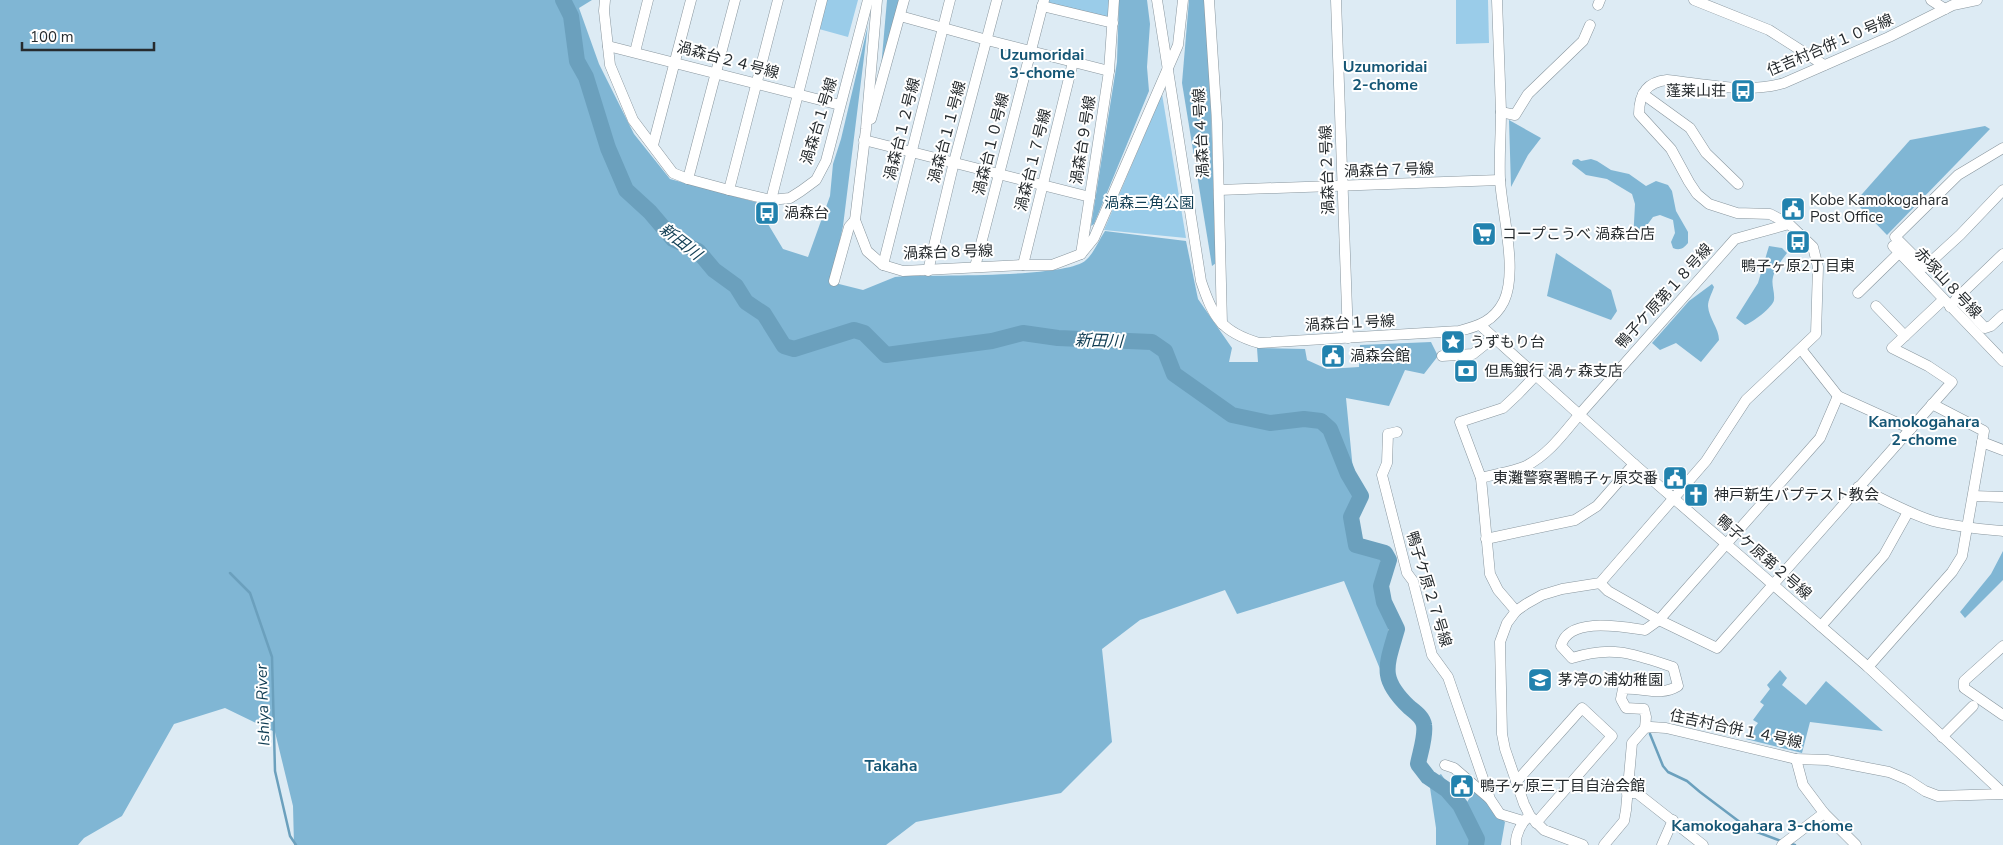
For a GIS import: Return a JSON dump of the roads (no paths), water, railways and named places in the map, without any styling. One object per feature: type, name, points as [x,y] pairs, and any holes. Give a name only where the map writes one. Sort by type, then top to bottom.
[{"type":"street","name":"渦森台１号線","points":[[605,0],[604,11],[610,65],[633,120],[674,173],[688,179],[771,200],[790,198],[816,180],[826,161],[868,0]]},
{"type":"street","points":[[635,52],[648,0]]},
{"type":"street","points":[[652,145],[691,0]]},
{"type":"street","points":[[688,179],[735,0]]},
{"type":"street","points":[[730,190],[778,0]]},
{"type":"street","points":[[771,200],[822,0]]},
{"type":"street","name":"渦森台８号線","points":[[877,0],[866,129],[855,220],[867,251],[883,265],[903,271],[1052,265],[1081,254]]},
{"type":"street","points":[[866,129],[872,119],[904,0]]},
{"type":"street","name":"渦森台１２号線","points":[[883,265],[950,0]]},
{"type":"street","name":"渦森台１１号線","points":[[928,271],[954,162],[997,0]]},
{"type":"street","name":"渦森台９号線","points":[[1081,254],[1109,71],[1114,0]]},
{"type":"street","name":"渦森台１号線","points":[[1157,0],[1201,281],[1209,304],[1222,324],[1240,337],[1259,342],[1459,331],[1480,326],[1494,317],[1504,300],[1509,282],[1510,263],[1500,180],[1501,112],[1497,0]]},
{"type":"street","points":[[1081,254],[1094,238],[1178,45],[1184,0]]},
{"type":"street","name":"渦森台４号線","points":[[1208,0],[1217,122],[1222,324]]},
{"type":"street","name":"渦森台２号線","points":[[1336,0],[1348,338]]},
{"type":"street","points":[[1694,0],[1769,30],[1824,65]]},
{"type":"street","points":[[1931,0],[1945,9]]},
{"type":"street","name":"住吉村合併１０号線","points":[[1643,94],[1647,88],[1657,81],[1749,89],[1767,88],[1784,83],[1932,17],[1953,5],[1977,0]]},
{"type":"street","points":[[1043,3],[1113,23]]},
{"type":"street","name":"渦森台１０号線","points":[[975,267],[1043,3]]},
{"type":"street","points":[[900,16],[1109,71]]},
{"type":"street","points":[[1501,112],[1515,116],[1528,94],[1583,41],[1590,25]]},
{"type":"street","name":"渦森台２４号線","points":[[608,46],[717,72],[840,105]]},
{"type":"street","name":"渦森台１７号線","points":[[1023,265],[1073,62]]},
{"type":"street","points":[[1583,845],[1544,830],[1530,820],[1516,782],[1502,734],[1500,642],[1506,623],[1516,611],[1542,595],[1562,588],[1600,583],[1706,460],[1746,400],[1816,334],[1818,267],[1812,247],[1801,234],[1770,214],[1737,213],[1709,204],[1697,194],[1671,149],[1639,114],[1639,101],[1643,94],[1693,131],[1706,153],[1738,184]]},
{"type":"street","points":[[864,140],[1090,197]]},
{"type":"street","points":[[2003,148],[1958,175],[1895,236],[1925,267],[1960,235],[2003,190]]},
{"type":"street","name":"渦森台７号線","points":[[1219,190],[1500,180]]},
{"type":"street","points":[[834,281],[849,228],[855,220]]},
{"type":"street","name":"鴨子ケ原第１８号線","points":[[1481,478],[1524,466],[1543,456],[1735,239],[1788,224]]},
{"type":"street","name":"赤塚山８号線","points":[[1858,293],[1896,250],[2003,362]]},
{"type":"street","points":[[1600,583],[1608,591],[1658,620],[1717,648],[1952,382],[1928,366],[1892,348],[1956,298],[2003,254]]},
{"type":"street","points":[[1956,298],[1985,328],[1991,326],[2003,314]]},
{"type":"street","points":[[1876,306],[1905,336]]},
{"type":"street","name":"鴨子ケ原第２号線","points":[[1480,326],[1634,464],[1868,667],[2003,794]]},
{"type":"street","points":[[1442,356],[1473,354],[1493,338]]},
{"type":"street","points":[[1801,349],[1838,396],[1911,429]]},
{"type":"street","points":[[1516,611],[1498,590],[1490,574],[1481,478],[1460,422],[1503,408],[1535,376]]},
{"type":"street","points":[[1604,845],[1624,821],[1632,743],[1645,728],[1646,717],[1644,710],[1626,708],[1621,699],[1623,689],[1632,688],[1656,692],[1672,690],[1678,686],[1672,667],[1621,651],[1591,652],[1572,658],[1561,646],[1563,639],[1572,631],[1591,626],[1645,630],[1658,620],[1820,438],[1838,396]]},
{"type":"street","points":[[1868,667],[1952,572],[1962,556],[1984,431],[1932,404]]},
{"type":"street","name":"鴨子ケ原２７号線","points":[[1397,432],[1388,434],[1387,463],[1382,475],[1407,573],[1414,581],[1432,655],[1448,677],[1490,799],[1500,814],[1530,820]]},
{"type":"street","points":[[1982,442],[2003,450]]},
{"type":"street","points":[[1486,539],[1575,520],[1597,506],[1634,464]]},
{"type":"street","points":[[1858,488],[1908,512],[1935,521],[1967,528],[2003,531]]},
{"type":"street","points":[[1973,496],[2003,497]]},
{"type":"street","points":[[1821,626],[1884,555],[1908,512]]},
{"type":"street","points":[[2003,646],[1964,681],[1964,688],[2003,715]]},
{"type":"street","points":[[1942,737],[1973,706]]},
{"type":"street","points":[[1516,782],[1582,708],[1612,736],[1530,820],[1515,841],[1516,845]]},
{"type":"street","name":"住吉村合併１４号線","points":[[1645,728],[1666,728],[1796,759],[1827,760],[1889,772],[1938,796],[2003,794]]},
{"type":"street","points":[[1796,759],[1803,785],[1824,813],[1856,845]]},
{"type":"street","points":[[1445,766],[1454,768],[1490,799]]},
{"type":"street","points":[[1627,793],[1637,793],[1703,845]]},
{"type":"street","points":[[1782,845],[1824,813]]},
{"type":"street","points":[[1662,845],[1673,820]]},
{"type":"waterway","name":"新田川","points":[[563,0],[571,16],[577,61],[586,77],[608,148],[626,190],[650,212],[673,239],[698,251],[714,270],[736,286],[746,302],[764,314],[784,346],[794,349],[854,330],[864,333],[886,355],[992,341],[1023,333],[1058,338],[1152,342],[1165,351],[1174,374],[1232,415],[1270,423],[1304,419],[1321,421],[1330,429],[1348,474],[1361,496],[1351,517],[1356,545],[1385,553],[1389,560],[1381,586],[1384,602],[1397,629],[1388,663],[1389,680],[1399,697],[1423,722],[1424,734],[1418,764],[1428,777],[1447,790],[1460,805],[1477,839],[1476,845]]},
{"type":"waterway","name":"Ishiya River","points":[[230,573],[250,593],[272,657],[275,771],[290,836],[296,845]]},
{"type":"waterway","points":[[1650,734],[1663,766],[1668,772],[1687,781],[1749,829],[1781,841]]},
{"type":"waterway","points":[[1788,843],[1795,845]]},
{"type":"place","name":"蓬莱山荘","points":[[1743,91]]},
{"type":"place","name":"Kobe Kamokogahara Post Office","points":[[1793,209]]},
{"type":"place","name":"渦森台","points":[[767,213]]},
{"type":"place","name":"コープこうべ 渦森台店","points":[[1484,234]]},
{"type":"place","name":"鴨子ヶ原2丁目東","points":[[1798,242]]},
{"type":"place","name":"うずもり台","points":[[1453,342]]},
{"type":"place","name":"渦森会館","points":[[1333,356]]},
{"type":"place","name":"但馬銀行 渦ヶ森支店","points":[[1466,371]]},
{"type":"place","name":"東灘警察署鴨子ヶ原交番","points":[[1675,478]]},
{"type":"place","name":"神戸新生バプテスト教会","points":[[1696,495]]},
{"type":"place","name":"茅渟の浦幼稚園","points":[[1540,680]]},
{"type":"place","name":"鴨子ヶ原三丁目自治会館","points":[[1462,786]]},
{"type":"district","name":"Uzumoridai 3-chome","points":[[1042,63]]},
{"type":"district","name":"Uzumoridai 2-chome","points":[[1385,75]]},
{"type":"district","name":"Kamokogahara 2-chome","points":[[1924,430]]},
{"type":"district","name":"Takaha","points":[[891,765]]},
{"type":"district","name":"Kamokogahara 3-chome","points":[[1762,825]]},
{"type":"park label","name":"渦森三角公園","points":[[1149,203]]}]
